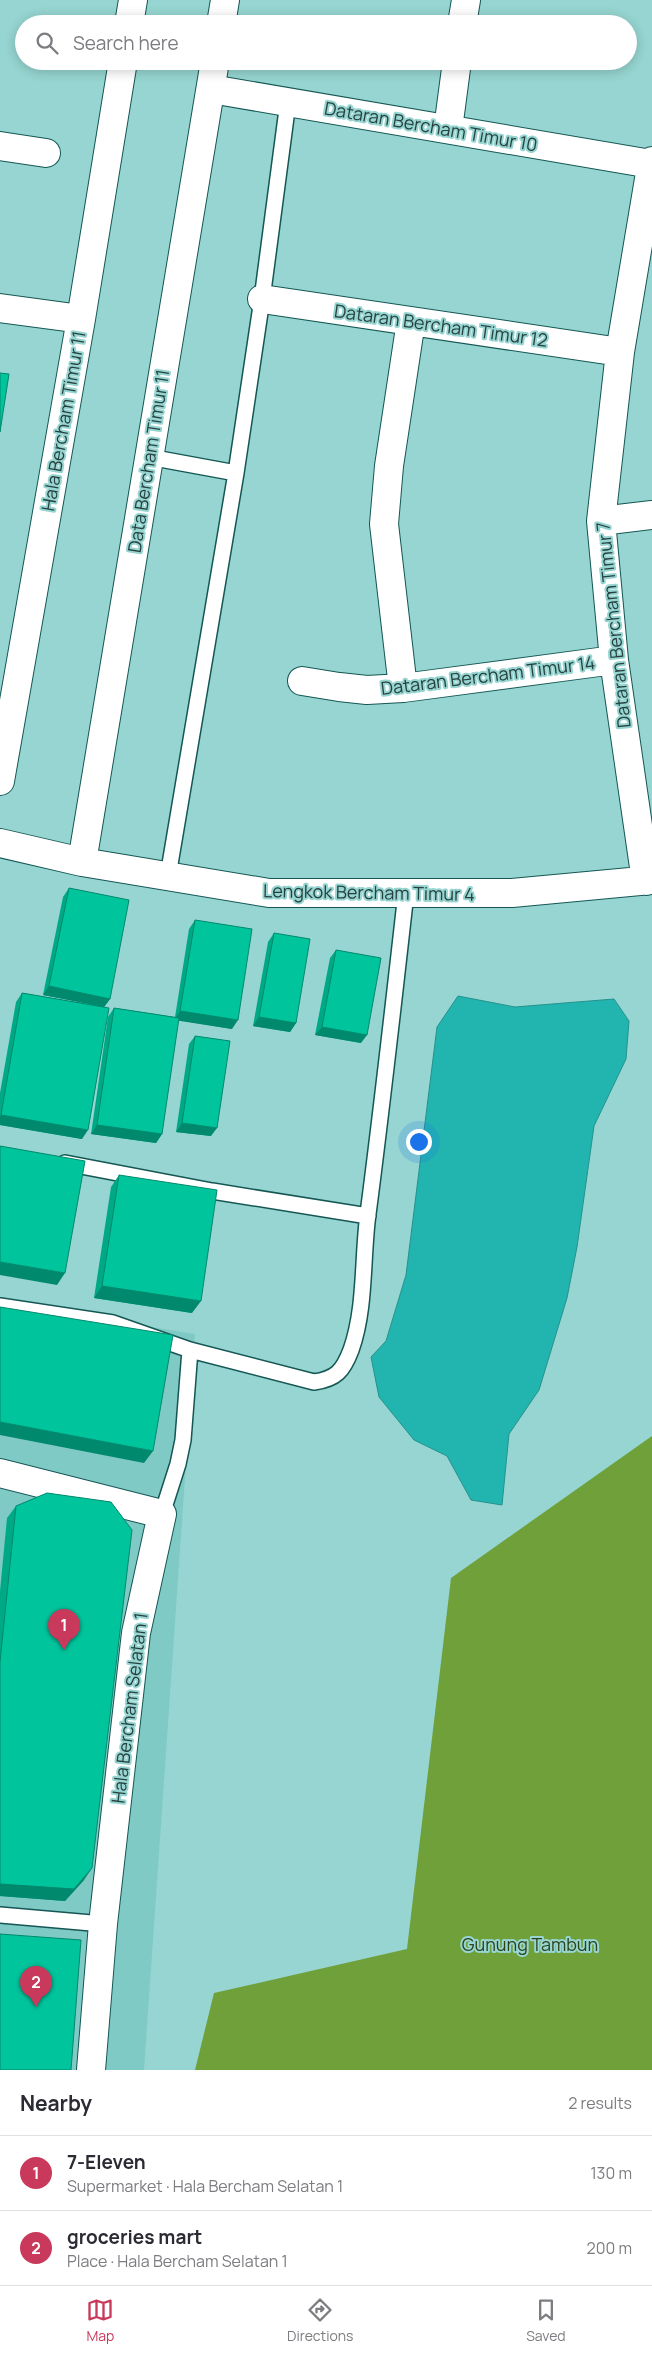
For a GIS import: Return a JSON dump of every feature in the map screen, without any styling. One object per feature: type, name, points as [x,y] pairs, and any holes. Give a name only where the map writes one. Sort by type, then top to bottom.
[{"type":"street","points":[[130,15],[132,0]]},
{"type":"street","points":[[223,15],[225,0]]},
{"type":"street","points":[[464,15],[466,0]]},
{"type":"street","name":"Hala Bercham Timur 11","points":[[0,781],[81,319],[122,70]]},
{"type":"street","name":"Data Bercham Timur 11","points":[[82,862],[214,70]]},
{"type":"street","points":[[448,129],[456,70]]},
{"type":"street","name":"Dataran Bercham Timur 10","points":[[211,89],[652,163]]},
{"type":"street","points":[[0,146],[46,153]]},
{"type":"street","name":"Dataran Bercham Timur 7","points":[[649,880],[614,660],[601,521],[620,352],[652,163]]},
{"type":"street","name":"Dataran Bercham Timur 12","points":[[262,299],[620,352]]},
{"type":"street","points":[[0,308],[81,319]]},
{"type":"street","points":[[403,688],[384,524],[389,466],[411,321]]},
{"type":"street","points":[[601,521],[652,515]]},
{"type":"street","name":"Dataran Bercham Timur 14","points":[[302,681],[339,688],[367,690],[403,688],[614,660]]},
{"type":"street","name":"Lengkok Bercham Timur 4","points":[[0,843],[82,862],[269,893],[512,893],[649,880]]},
{"type":"street","points":[[0,1472],[162,1514]]},
{"type":"street","name":"Hala Bercham Selatan 1","points":[[91,2070],[103,1924],[136,1633],[162,1514]]},
{"type":"lane","points":[[168,876],[236,473],[262,299],[288,102]]},
{"type":"lane","points":[[149,457],[236,473]]},
{"type":"lane","points":[[0,1306],[113,1323],[190,1350],[314,1382],[330,1380],[340,1372],[351,1350],[358,1323],[368,1216],[380,1132],[406,893]]},
{"type":"lane","points":[[48,1160],[212,1191],[368,1216]]},
{"type":"lane","points":[[162,1514],[178,1464],[183,1440],[190,1350]]},
{"type":"lane","points":[[0,1916],[103,1924]]},
{"type":"shaded area","points":[[458,996],[515,1007],[614,999],[629,1021],[626,1059],[594,1126],[577,1247],[567,1298],[539,1390],[509,1434],[502,1505],[471,1500],[447,1456],[414,1440],[379,1397],[371,1357],[386,1341],[406,1275],[437,1027]]},
{"type":"shaded area","points":[[0,1303],[195,1334],[144,2070],[0,2070]]},
{"type":"green space","name":"Gunung Tambun","points":[[652,1436],[652,2070],[195,2070],[214,1993],[407,1949],[451,1578]]},
{"type":"building","points":[[0,373],[9,374],[0,432]]},
{"type":"building","points":[[69,888],[129,900],[110,999],[49,986]]},
{"type":"building","points":[[195,920],[252,929],[238,1020],[180,1011]]},
{"type":"building","points":[[274,933],[310,939],[296,1023],[259,1017]]},
{"type":"building","points":[[336,950],[381,958],[367,1035],[322,1027]]},
{"type":"building","points":[[22,993],[109,1008],[88,1130],[1,1115]]},
{"type":"building","points":[[114,1008],[179,1018],[162,1134],[97,1125]]},
{"type":"building","points":[[195,1036],[230,1041],[217,1128],[182,1123]]},
{"type":"building","points":[[0,1146],[85,1161],[65,1273],[0,1262]]},
{"type":"building","points":[[119,1175],[217,1190],[201,1301],[102,1286]]},
{"type":"building","points":[[0,1307],[173,1335],[153,1451],[0,1422]]},
{"type":"building","points":[[47,1493],[111,1502],[132,1530],[92,1868],[74,1889],[0,1884],[0,1662],[16,1506]]},
{"type":"building","points":[[0,1934],[81,1940],[71,2070],[0,2070]]},
{"type":"place","name":"7-Eleven","points":[[64,1650]]},
{"type":"place","name":"groceries mart","points":[[36,2007]]}]
